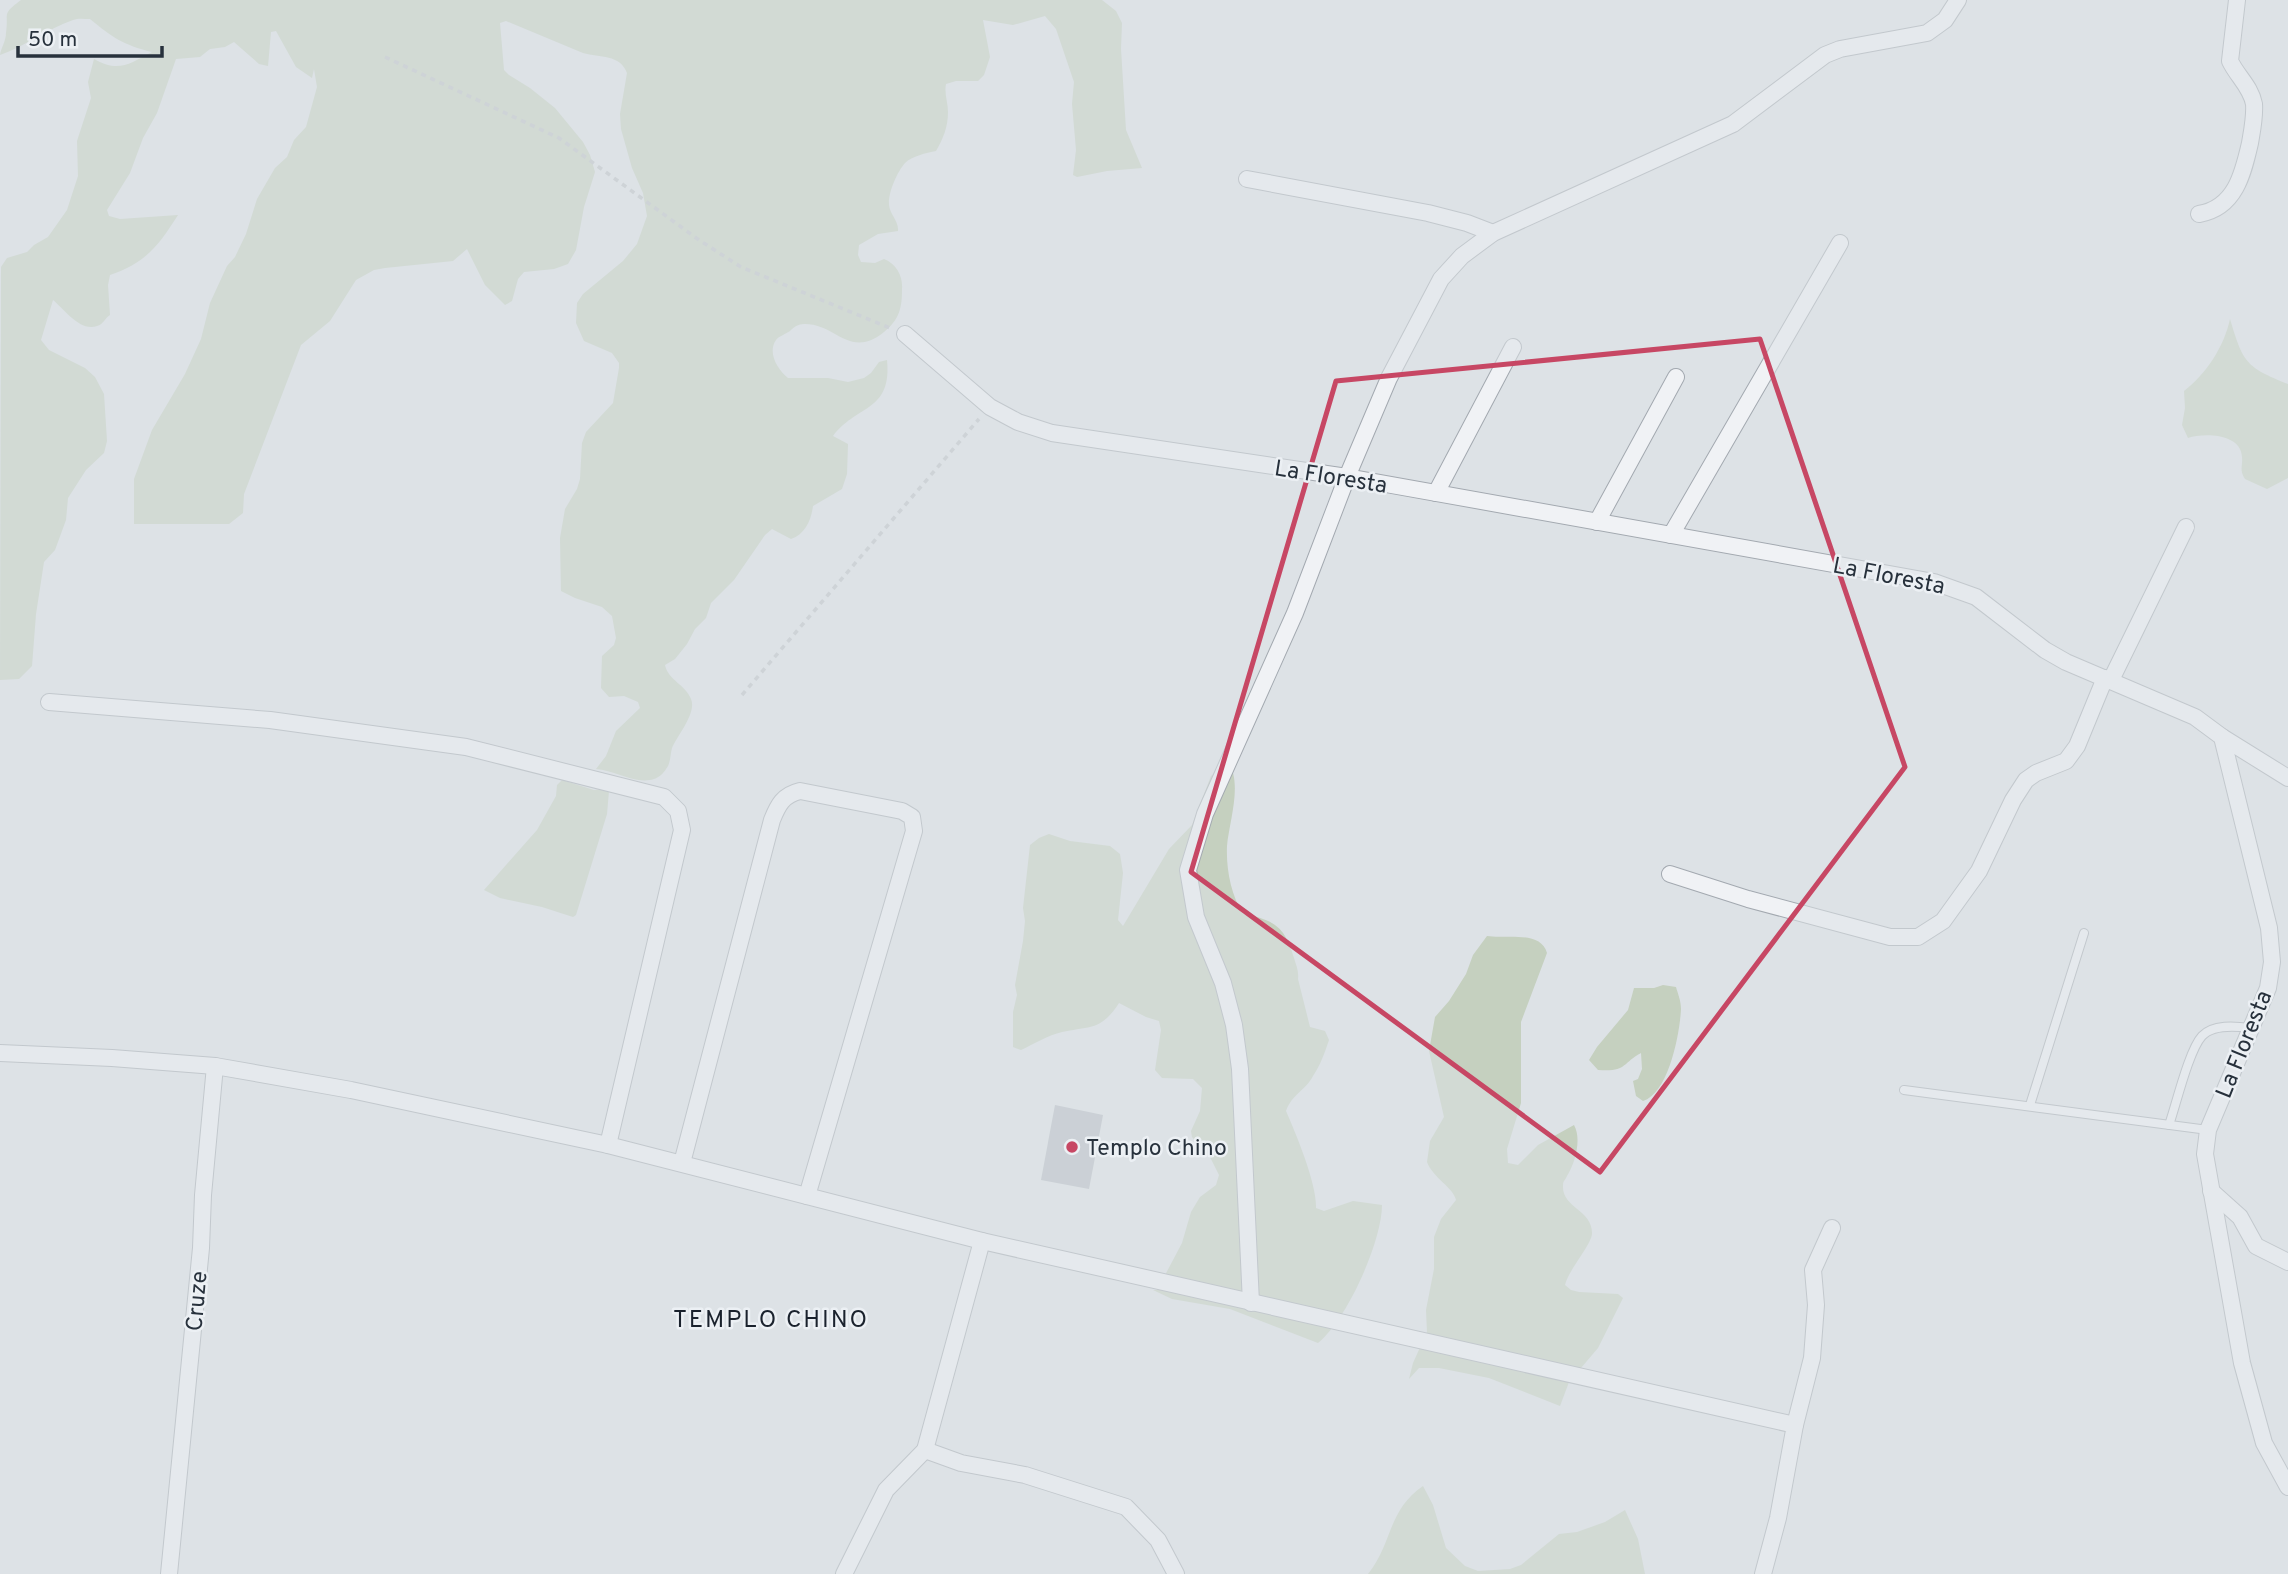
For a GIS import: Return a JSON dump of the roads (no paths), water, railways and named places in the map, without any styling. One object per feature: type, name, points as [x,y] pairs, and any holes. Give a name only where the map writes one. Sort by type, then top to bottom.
[{"type":"street","points":[[1251,1303],[1240,1069],[1234,1025],[1223,983],[1196,918],[1188,870],[1205,814],[1295,613],[1389,378],[1441,279],[1462,257],[1493,233],[1732,124],[1825,55],[1849,47],[1927,33],[1945,20],[1958,0]]},
{"type":"street","points":[[2199,214],[2209,212],[2224,203],[2237,188],[2243,175],[2253,125],[2254,103],[2245,81],[2230,61],[2237,0]]},
{"type":"street","points":[[1247,179],[1428,213],[1493,233]]},
{"type":"street","points":[[1671,535],[1840,243]]},
{"type":"street","name":"La Floresta","points":[[905,334],[990,407],[1018,422],[1052,433],[1348,477],[1952,587],[1976,597],[2066,663],[2195,716],[2222,737],[2269,928],[2272,962],[2267,988],[2208,1130],[2205,1154],[2242,1363],[2264,1443],[2288,1487]]},
{"type":"street","points":[[1436,493],[1513,347]]},
{"type":"street","points":[[1597,522],[1675,377]]},
{"type":"street","points":[[1670,874],[1748,900],[1890,937],[1918,937],[1943,921],[1979,871],[2013,800],[2026,780],[2066,761],[2077,746],[2108,679],[2186,527]]},
{"type":"street","points":[[48,702],[270,720],[466,747],[664,797],[678,811],[682,830],[608,1145]]},
{"type":"street","points":[[2222,737],[2288,778]]},
{"type":"street","points":[[682,1163],[772,820],[780,803],[790,794],[800,792],[902,811],[912,817],[914,831],[807,1196]]},
{"type":"street","points":[[0,1053],[215,1066],[364,1093],[608,1145],[982,1241],[1795,1424]]},
{"type":"street","name":"Cruze","points":[[169,1574],[215,1066]]},
{"type":"street","points":[[2211,1191],[2240,1217],[2256,1247],[2288,1262]]},
{"type":"street","points":[[1763,1574],[1778,1518],[1795,1424],[1812,1358],[1816,1305],[1813,1270],[1832,1228]]},
{"type":"street","points":[[844,1574],[886,1490],[925,1450],[938,1411],[982,1241]]},
{"type":"street","points":[[925,1450],[961,1463],[1025,1475],[1126,1507],[1158,1540],[1176,1574]]},
{"type":"lane","points":[[2030,1105],[2084,933]]},
{"type":"lane","points":[[2169,1125],[2193,1054],[2202,1036],[2214,1029],[2229,1026],[2250,1028]]},
{"type":"lane","points":[[1904,1090],[2208,1130]]},
{"type":"place","name":"Templo Chino","points":[[1072,1147]]},
{"type":"district","name":"TEMPLO CHINO","points":[[771,1319]]}]
